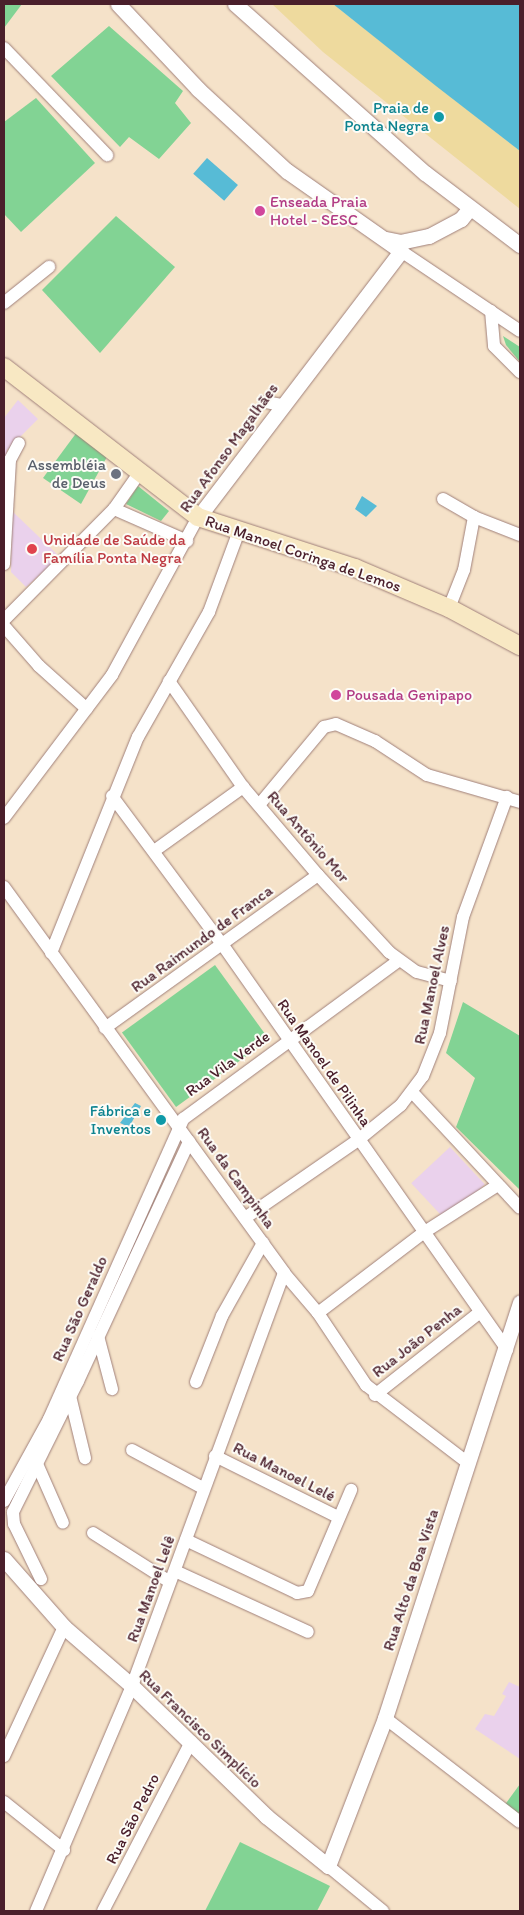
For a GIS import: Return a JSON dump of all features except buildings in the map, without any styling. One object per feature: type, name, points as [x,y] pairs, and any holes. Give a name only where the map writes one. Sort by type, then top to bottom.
[{"type":"main road","name":"Rua Manoel Coringa de Lemos","points":[[4,367],[198,517],[356,568],[449,608],[520,646]]},
{"type":"street","points":[[118,4],[198,89],[286,171],[520,331]]},
{"type":"street","points":[[235,4],[348,107],[469,208],[520,245]]},
{"type":"street","points":[[4,48],[107,155]]},
{"type":"street","points":[[383,239],[418,240],[461,219],[469,208]]},
{"type":"street","name":"Rua Afonso Magalhães","points":[[4,818],[8,806],[87,709],[112,675],[187,541],[198,517],[281,405],[401,251]]},
{"type":"street","points":[[4,303],[49,266]]},
{"type":"street","points":[[491,311],[494,346],[520,372]]},
{"type":"street","points":[[266,402],[281,405]]},
{"type":"street","points":[[4,564],[6,501],[10,460],[19,442]]},
{"type":"street","points":[[4,620],[114,509],[140,472]]},
{"type":"street","points":[[443,499],[474,517],[520,535]]},
{"type":"street","points":[[114,509],[187,541]]},
{"type":"street","points":[[449,608],[464,570],[474,517]]},
{"type":"street","points":[[51,953],[112,796],[138,737],[209,612],[239,531]]},
{"type":"street","points":[[4,626],[39,666],[87,709]]},
{"type":"street","name":"Rua Antônio Mor","points":[[169,682],[243,787],[318,875],[398,962],[417,972],[451,981]]},
{"type":"street","points":[[259,805],[324,728],[336,724],[375,741],[427,775],[520,802]]},
{"type":"street","points":[[154,851],[243,787]]},
{"type":"street","name":"Rua Manoel de Pilinha","points":[[112,796],[222,944],[422,1234],[507,1350]]},
{"type":"street","name":"Rua Manoel Alves","points":[[245,1218],[358,1140],[412,1092],[436,1048],[463,917],[507,797]]},
{"type":"street","name":"Rua Raimundo de Franca","points":[[105,1028],[318,875]]},
{"type":"street","name":"Rua da Campinha","points":[[4,887],[284,1272],[318,1313],[375,1395],[468,1463]]},
{"type":"street","name":"Rua Vila Verde","points":[[178,1127],[189,1112],[398,962]]},
{"type":"street","points":[[412,1092],[520,1208]]},
{"type":"street","name":"Rua São Geraldo","points":[[4,1501],[50,1419],[178,1127]]},
{"type":"street","name":"Rua São Geraldo","points":[[41,1579],[12,1518],[189,1142]]},
{"type":"street","points":[[318,1313],[422,1234],[498,1185]]},
{"type":"street","points":[[196,1382],[222,1316],[263,1243]]},
{"type":"street","name":"Rua Manoel Lelê","points":[[36,1911],[64,1850],[132,1686],[186,1540],[203,1488],[284,1272]]},
{"type":"street","name":"Rua Alto da Boa Vista","points":[[328,1866],[385,1718],[507,1350],[520,1302]]},
{"type":"street","name":"Rua João Penha","points":[[375,1395],[479,1313]]},
{"type":"street","points":[[98,1336],[112,1389]]},
{"type":"street","points":[[70,1396],[85,1458]]},
{"type":"street","points":[[132,1450],[203,1488]]},
{"type":"street","name":"Rua Manoel Lelé","points":[[215,1456],[338,1517]]},
{"type":"street","points":[[37,1464],[63,1523]]},
{"type":"street","points":[[186,1540],[297,1593],[308,1591],[351,1490]]},
{"type":"street","points":[[93,1533],[173,1576],[308,1632]]},
{"type":"street","name":"Rua Francisco Simplício","points":[[4,1559],[64,1627],[132,1686],[266,1816],[328,1866],[369,1906],[383,1911]]},
{"type":"street","points":[[4,1756],[64,1627]]},
{"type":"street","points":[[385,1718],[520,1822]]},
{"type":"street","name":"Rua São Pedro","points":[[103,1911],[191,1742]]},
{"type":"street","points":[[4,1802],[64,1850]]},
{"type":"shaded area","points":[[18,400],[38,419],[7,450],[4,496],[4,418]]},
{"type":"shaded area","name":"Unidade de Saúde da Família Ponta Negra","points":[[12,511],[60,557],[26,587],[11,572]]},
{"type":"shaded area","points":[[450,1147],[485,1184],[446,1220],[411,1183]]},
{"type":"shaded area","points":[[509,1682],[520,1687],[520,1759],[475,1729],[485,1714],[494,1716],[506,1696],[502,1694]]},
{"type":"green space","points":[[4,4],[22,4],[4,28]]},
{"type":"green space","points":[[109,26],[183,91],[175,103],[191,123],[159,159],[129,137],[120,147],[51,76]]},
{"type":"green space","points":[[36,98],[95,163],[21,232],[4,214],[4,122]]},
{"type":"green space","points":[[116,216],[175,267],[100,353],[42,290]]},
{"type":"green space","points":[[503,336],[520,347],[520,362],[506,345]]},
{"type":"green space","points":[[77,432],[108,455],[81,504],[43,478]]},
{"type":"green space","points":[[138,486],[169,511],[161,521],[126,504]]},
{"type":"green space","points":[[215,965],[269,1039],[176,1107],[122,1033]]},
{"type":"green space","points":[[463,1002],[520,1036],[520,1190],[456,1127],[475,1078],[446,1053]]},
{"type":"green space","points":[[520,1784],[520,1818],[504,1806]]},
{"type":"green space","points":[[240,1842],[330,1886],[317,1911],[205,1911]]},
{"type":"sand","name":"Praia de Ponta Negra","points":[[272,4],[333,4],[520,151],[520,209],[323,52]]},
{"type":"water","points":[[333,4],[520,4],[520,151],[436,86]]},
{"type":"water","points":[[207,158],[238,185],[224,201],[193,174]]},
{"type":"water","points":[[362,496],[377,506],[366,517],[355,509]]},
{"type":"water","points":[[135,1103],[141,1106],[129,1127],[120,1123]]},
{"type":"place","name":"Praia de Ponta Negra","points":[[439,117]]},
{"type":"place","name":"Enseada Praia Hotel - SESC","points":[[260,211]]},
{"type":"place","name":"Assembléia de Deus","points":[[116,474]]},
{"type":"place","name":"Unidade de Saúde da Família Ponta Negra","points":[[32,549]]},
{"type":"place","name":"Pousada Genipapo","points":[[336,695]]},
{"type":"place","name":"Fábrica e Inventos","points":[[161,1120]]}]
